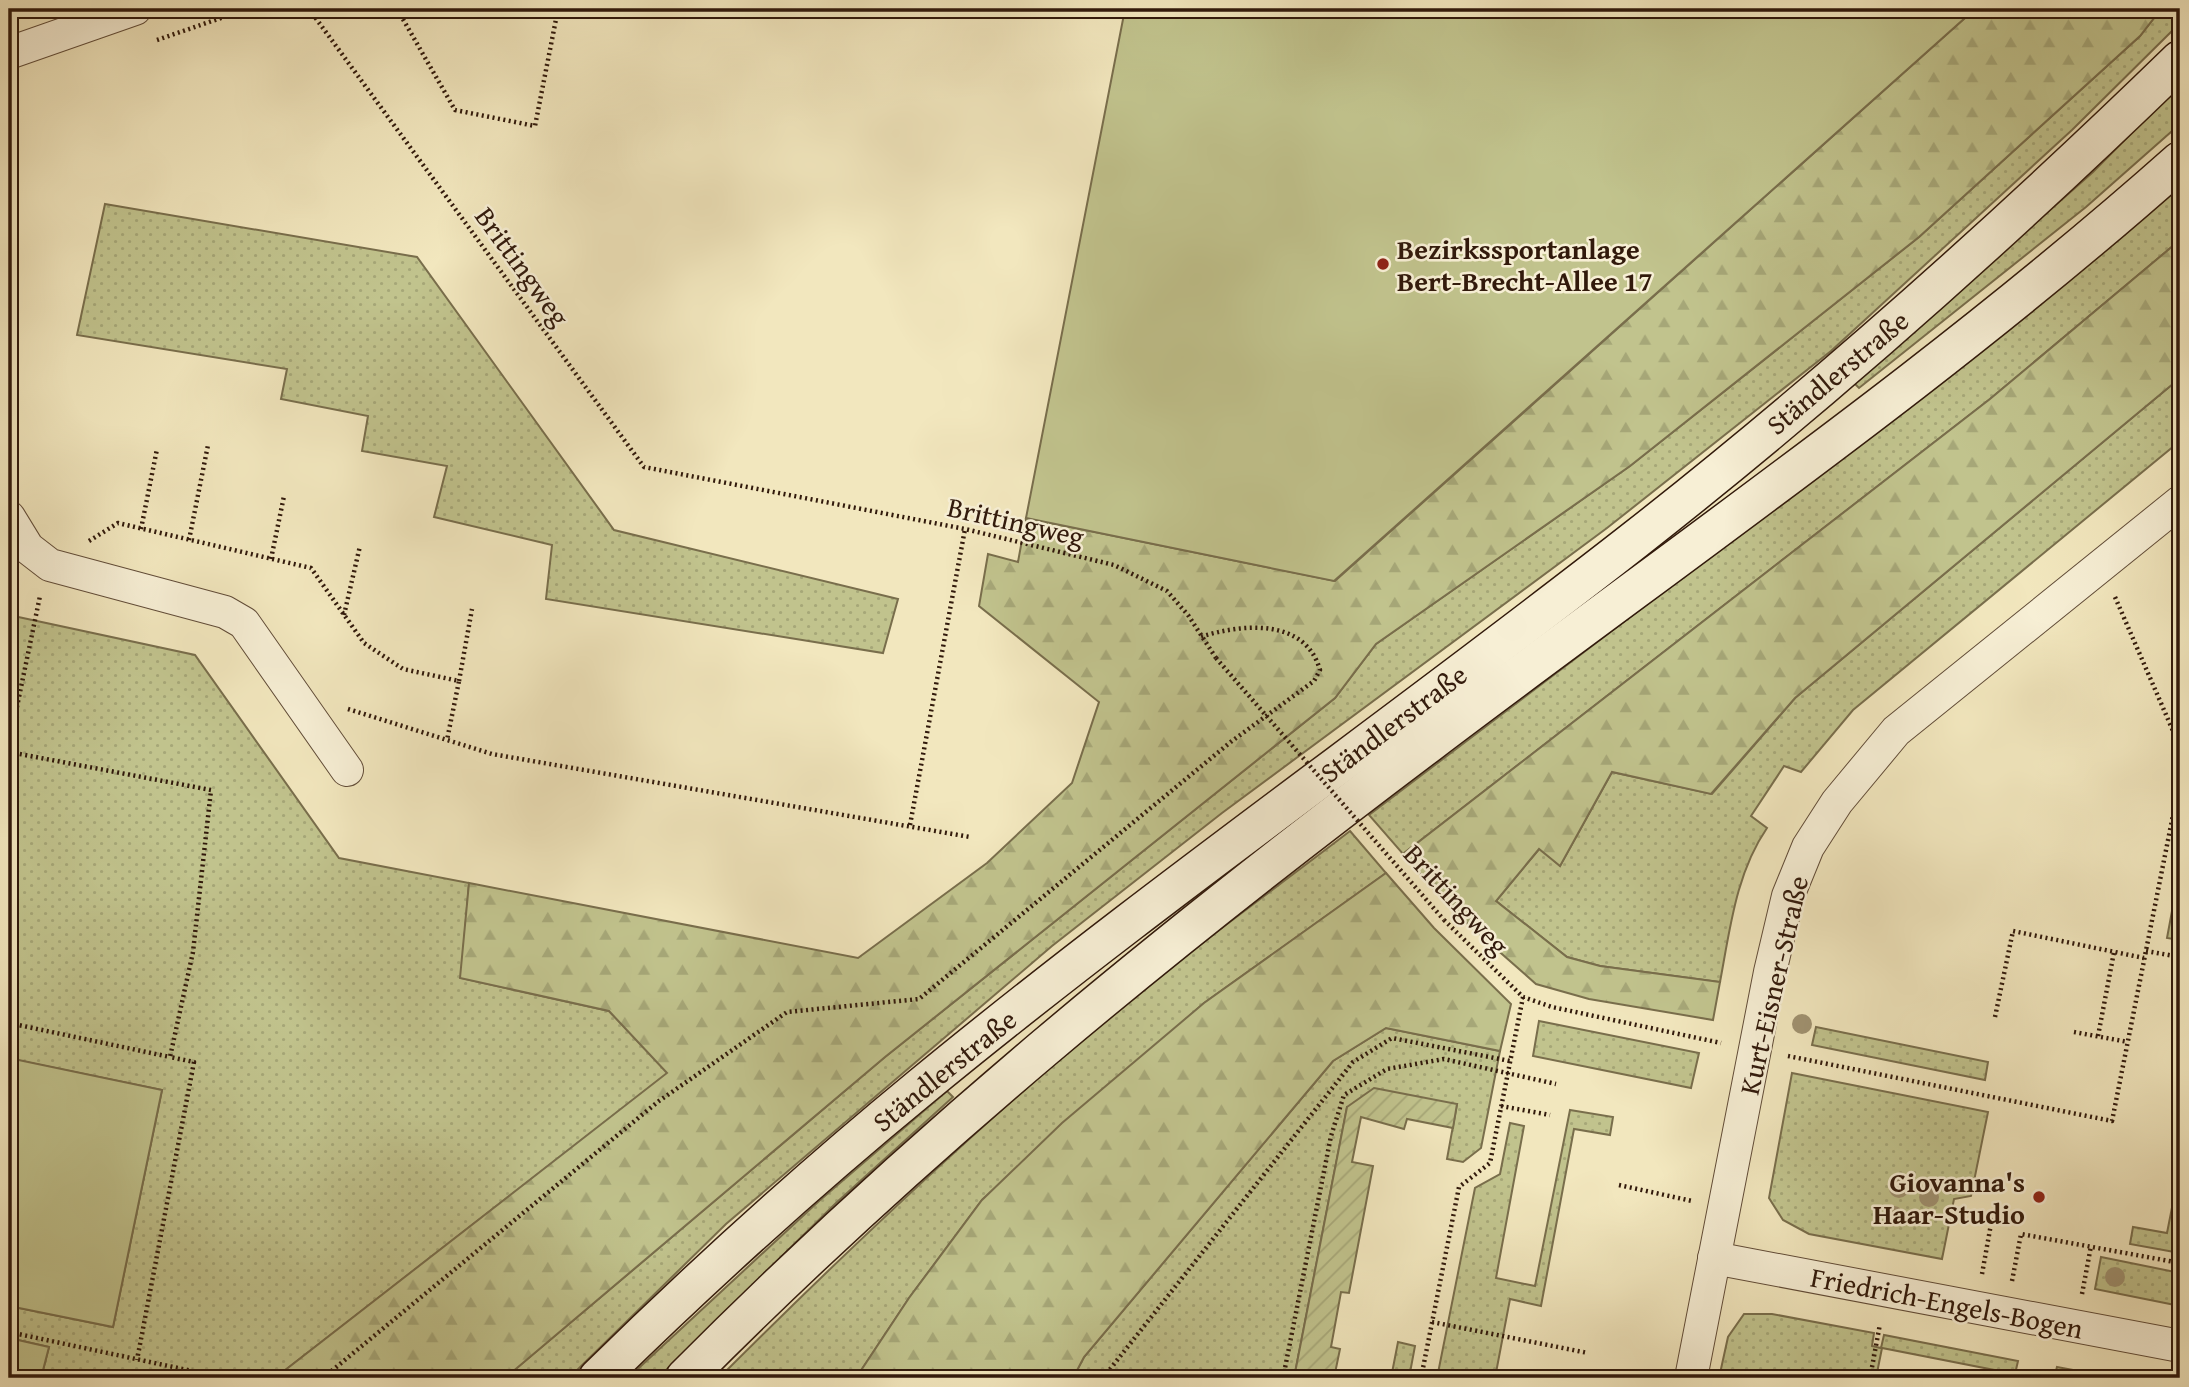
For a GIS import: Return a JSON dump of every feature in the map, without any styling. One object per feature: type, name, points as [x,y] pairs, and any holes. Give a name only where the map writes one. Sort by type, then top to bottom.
[{"type":"main road","name":"Ständlerstraße","points":[[598,1378],[764,1223],[920,1088],[1077,962],[1638,538],[1833,377],[2052,184],[2180,60]]},
{"type":"main road","name":"Ständlerstraße","points":[[685,1378],[897,1174],[1116,985],[1429,742],[1890,398],[2127,208],[2180,161]]},
{"type":"street","points":[[9,53],[135,9]]},
{"type":"street","name":"Kurt-Eisner-Straße","points":[[1691,1378],[1755,1049],[1788,896],[1808,847],[1837,802],[1896,731],[2102,568],[2180,502]]},
{"type":"street","points":[[9,517],[28,548],[50,565],[225,612],[244,623],[347,770]]},
{"type":"street","name":"Friedrich-Engels-Bogen","points":[[1714,1258],[2180,1346]]},
{"type":"path","points":[[157,40],[247,9]]},
{"type":"path","name":"Brittingweg","points":[[309,9],[644,467],[965,529],[1114,565],[1167,591],[1188,615],[1216,658],[1444,920],[1523,997],[1552,1007],[2112,1121],[2128,1042]]},
{"type":"path","points":[[401,9],[400,14],[455,110],[535,126],[558,11],[536,9]]},
{"type":"path","points":[[189,540],[208,445]]},
{"type":"path","points":[[141,529],[157,449]]},
{"type":"path","points":[[271,559],[284,496]]},
{"type":"path","points":[[9,745],[33,618],[50,565],[118,523],[311,568],[364,643],[403,669],[460,681]]},
{"type":"path","points":[[910,825],[965,529]]},
{"type":"path","points":[[344,615],[360,546]]},
{"type":"path","points":[[2102,568],[2180,747]]},
{"type":"path","points":[[447,740],[472,609]]},
{"type":"path","points":[[323,1378],[659,1101],[787,1012],[919,999],[1232,740],[1314,681],[1320,670],[1317,657],[1299,640],[1273,628],[1232,627],[1200,637]]},
{"type":"path","points":[[299,698],[327,703],[492,754],[790,808],[910,825],[970,837]]},
{"type":"path","points":[[9,752],[211,790],[193,952],[170,1056]]},
{"type":"path","points":[[2074,1032],[2128,1042],[2180,780]]},
{"type":"path","points":[[2173,818],[2180,820]]},
{"type":"path","points":[[1995,1017],[2012,931],[2144,958]]},
{"type":"path","points":[[2146,951],[2180,957]]},
{"type":"path","points":[[2098,1036],[2114,952]]},
{"type":"path","points":[[1421,1378],[1459,1187],[1490,1163],[1523,997]]},
{"type":"path","points":[[9,1023],[194,1062],[137,1360]]},
{"type":"path","points":[[1102,1378],[1353,1062],[1392,1038],[1510,1060]]},
{"type":"path","points":[[1283,1378],[1331,1136],[1344,1095],[1387,1069],[1444,1059],[1556,1084]]},
{"type":"path","points":[[1501,1106],[1550,1115]]},
{"type":"path","points":[[1619,1185],[1724,1207]]},
{"type":"path","points":[[1987,1244],[1993,1213]]},
{"type":"path","points":[[2006,1313],[2021,1234],[2180,1263]]},
{"type":"path","points":[[2076,1326],[2091,1246]]},
{"type":"path","points":[[1432,1322],[1588,1353]]},
{"type":"path","points":[[1870,1378],[1879,1329]]},
{"type":"path","points":[[9,1332],[225,1378]]},
{"type":"green space","name":"Bezirkssportanlage Bert-Brecht-Allee 17","points":[[1125,9],[1975,9],[1334,581],[1026,518]]},
{"type":"green space","points":[[1975,9],[2161,9],[2140,36],[1919,237],[1630,466],[1376,644],[1335,698],[885,1057],[505,1378],[275,1378],[667,1073],[609,1011],[460,978],[469,883],[858,958],[987,863],[1072,783],[1099,702],[979,606],[988,554],[1018,562],[1026,518],[1335,581]]},
{"type":"green space","points":[[2161,9],[2180,9],[2180,23],[2072,130],[1831,351],[1607,528],[1222,813],[1052,946],[726,1224],[569,1378],[505,1378],[885,1057],[1335,698],[1376,644],[1630,466],[1919,237],[2140,36]]},
{"type":"green space","points":[[2180,84],[2180,124],[2086,207],[1859,388],[1854,383],[2093,172]]},
{"type":"green space","points":[[2180,182],[2180,240],[1990,399],[1403,854],[1369,815],[1679,580]]},
{"type":"green space","points":[[105,204],[417,257],[614,530],[898,599],[883,653],[546,599],[552,545],[434,517],[447,466],[362,451],[368,416],[281,399],[287,369],[77,335]]},
{"type":"green space","points":[[2180,240],[2180,378],[1795,698],[1711,794],[1612,772],[1560,866],[1539,849],[1496,901],[1567,957],[1600,966],[1720,982],[1713,1020],[1589,999],[1536,984],[1453,911],[1403,854],[1990,399]]},
{"type":"green space","points":[[2180,378],[2180,441],[1853,710],[1801,772],[1784,766],[1751,816],[1767,828],[1756,845],[1741,883],[1720,982],[1600,966],[1567,957],[1496,901],[1540,848],[1560,866],[1612,772],[1712,794],[1795,698]]},
{"type":"green space","points":[[9,615],[195,655],[339,858],[469,883],[461,978],[609,1011],[668,1073],[275,1378],[41,1378],[49,1347],[9,1338],[9,1306],[113,1327],[162,1090],[11,1059],[9,1068]]},
{"type":"green space","points":[[1350,831],[1386,873],[1204,1003],[982,1200],[909,1298],[856,1378],[719,1378],[919,1185],[1022,1092],[1182,958]]},
{"type":"green space","points":[[2180,868],[2180,940],[2167,938]]},
{"type":"green space","points":[[1386,873],[1434,928],[1511,1004],[1500,1051],[1386,1028],[1333,1061],[1084,1357],[1073,1378],[856,1378],[909,1298],[982,1200],[1062,1123],[1204,1003]]},
{"type":"green space","points":[[1539,1021],[1699,1053],[1691,1088],[1533,1056]]},
{"type":"green space","points":[[1816,1027],[1988,1062],[1985,1080],[1812,1045]]},
{"type":"green space","points":[[1386,1028],[1500,1051],[1481,1148],[1463,1162],[1447,1159],[1457,1104],[1347,1107],[1294,1378],[1073,1378],[1084,1357],[1333,1061]]},
{"type":"green space","points":[[9,1058],[162,1090],[113,1327],[9,1306]]},
{"type":"green space","points":[[1792,1073],[1988,1112],[1971,1196],[1954,1199],[1942,1259],[1809,1234],[1783,1220],[1769,1198]]},
{"type":"green space","points":[[1374,1088],[1457,1104],[1453,1128],[1407,1119],[1404,1129],[1361,1117],[1352,1162],[1373,1166],[1349,1293],[1341,1292],[1331,1347],[1340,1349],[1334,1378],[1294,1378],[1347,1107]]},
{"type":"green space","points":[[947,1091],[953,1097],[836,1203],[658,1378],[628,1378],[819,1201]]},
{"type":"green space","points":[[1570,1110],[1613,1117],[1610,1135],[1574,1129],[1541,1306],[1510,1299],[1495,1378],[1437,1378],[1475,1188],[1500,1174],[1510,1123],[1524,1126],[1496,1278],[1535,1286]]},
{"type":"green space","points":[[2180,1164],[2180,1253],[2130,1244],[2133,1227],[2167,1233],[2179,1172]]},
{"type":"green space","points":[[2101,1257],[2180,1273],[2180,1306],[2095,1289]]},
{"type":"green space","points":[[1744,1314],[1772,1314],[1874,1333],[1872,1346],[1881,1348],[1884,1335],[2018,1361],[2015,1374],[1882,1348],[1876,1378],[1719,1378],[1728,1337]]},
{"type":"green space","points":[[9,1338],[49,1347],[41,1378],[9,1378]]},
{"type":"green space","points":[[1398,1342],[1415,1346],[1409,1378],[1391,1378]]},
{"type":"green space","points":[[2057,1367],[2116,1378],[2054,1378]]},
{"type":"place","name":"Bezirkssportanlage Bert-Brecht-Allee 17","points":[[1383,264]]},
{"type":"place","name":"Giovanna's Haar-Studio","points":[[2039,1197]]}]
